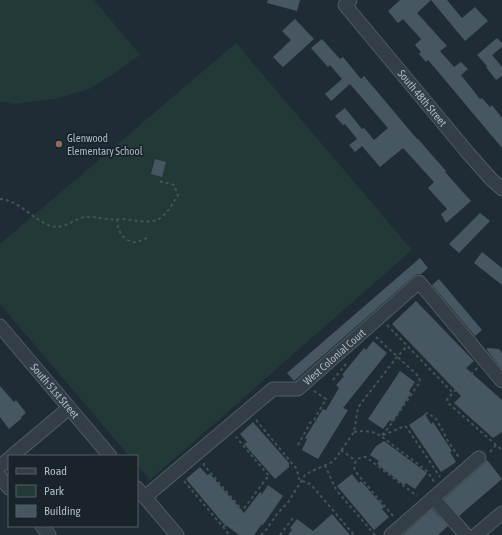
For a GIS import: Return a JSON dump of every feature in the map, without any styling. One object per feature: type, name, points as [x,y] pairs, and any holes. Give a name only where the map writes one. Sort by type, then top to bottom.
[{"type":"street","name":"South 48th Street","points":[[348,2],[468,154],[502,189]]},
{"type":"street","name":"West Colonial Court","points":[[141,492],[175,471],[273,388],[298,389],[419,282],[502,381]]},
{"type":"street","name":"South 51st Street","points":[[0,326],[109,455]]},
{"type":"street","points":[[13,455],[69,408]]},
{"type":"street","points":[[391,535],[435,494],[479,458]]},
{"type":"street","points":[[0,466],[8,460]]},
{"type":"street","points":[[0,477],[8,487]]},
{"type":"street","points":[[141,492],[177,535]]},
{"type":"street","points":[[435,494],[466,535]]},
{"type":"street","points":[[476,535],[502,513]]},
{"type":"street","points":[[43,527],[49,535]]},
{"type":"path","points":[[0,199],[7,199],[38,220],[52,227],[67,225],[85,217],[151,221],[161,218],[171,207],[178,195],[174,185],[159,181]]},
{"type":"path","points":[[117,219],[117,228],[127,239],[133,242],[149,237]]},
{"type":"path","points":[[380,317],[453,393]]},
{"type":"path","points":[[366,329],[419,377],[420,382],[389,427],[381,436]]},
{"type":"path","points":[[261,535],[276,514],[289,501],[306,475],[332,462],[354,432],[358,408],[397,356],[407,346]]},
{"type":"path","points":[[485,360],[447,400],[448,403],[502,450]]},
{"type":"path","points":[[298,445],[326,399],[303,384]]},
{"type":"path","points":[[248,410],[296,468],[300,484]]},
{"type":"path","points":[[425,414],[428,414],[436,419],[444,431],[446,438],[466,468]]},
{"type":"path","points":[[381,436],[405,426],[407,428],[440,478],[435,494]]},
{"type":"path","points":[[223,527],[228,523],[235,522],[242,510],[269,476],[228,427]]},
{"type":"path","points":[[354,432],[371,431],[381,436],[428,472],[435,494]]},
{"type":"path","points":[[341,450],[356,460]]},
{"type":"path","points":[[196,453],[204,462],[204,465],[242,510]]},
{"type":"path","points":[[396,520],[355,471],[354,464],[356,460],[362,456],[366,457],[417,496],[435,494]]},
{"type":"path","points":[[325,465],[336,490],[375,535]]},
{"type":"path","points":[[175,471],[229,535]]},
{"type":"path","points":[[302,481],[310,484],[314,488],[354,535]]},
{"type":"path","points":[[280,535],[293,518]]},
{"type":"path","points":[[313,535],[316,531],[320,535]]},
{"type":"green space","points":[[0,0],[94,0],[140,55],[89,89],[55,99],[15,104],[0,102]]},
{"type":"green space","points":[[236,43],[412,250],[150,480],[138,466],[138,455],[128,455],[0,304],[0,244]]},
{"type":"building","points":[[268,0],[300,0],[297,11],[267,3]]},
{"type":"building","points":[[400,0],[431,0],[417,13],[447,46],[440,51],[454,67],[461,62],[468,69],[461,75],[480,99],[482,98],[490,107],[492,105],[502,118],[502,148],[429,61],[428,60],[426,62],[419,54],[421,52],[415,45],[421,39],[403,19],[398,23],[388,11]]},
{"type":"building","points":[[431,0],[447,0],[462,18],[475,7],[488,21],[465,41]]},
{"type":"building","points":[[295,19],[314,39],[283,67],[273,57],[291,40],[282,31]]},
{"type":"building","points":[[497,38],[502,43],[502,47],[492,55],[502,67],[502,76],[496,80],[486,67],[487,66],[477,55]]},
{"type":"building","points":[[322,39],[340,59],[343,57],[361,79],[364,76],[471,201],[446,223],[441,214],[447,209],[428,188],[434,182],[403,148],[380,167],[362,146],[355,152],[349,145],[357,139],[345,124],[343,125],[335,116],[345,108],[362,129],[364,128],[374,140],[388,128],[350,84],[331,101],[325,94],[342,79],[330,65],[328,67],[311,48]]},
{"type":"building","points":[[155,159],[166,162],[162,177],[151,174]]},
{"type":"building","points":[[480,213],[490,221],[459,253],[449,244]]},
{"type":"building","points":[[482,252],[502,268],[502,285],[474,263]]},
{"type":"building","points":[[420,258],[428,268],[421,274],[414,276],[294,381],[287,373]]},
{"type":"building","points":[[439,279],[482,330],[475,336],[432,285]]},
{"type":"building","points":[[416,301],[474,361],[466,368],[502,400],[502,432],[493,438],[454,403],[461,396],[392,324]]},
{"type":"building","points":[[373,341],[387,353],[343,408],[348,410],[318,459],[302,450],[307,439],[305,438],[323,409],[326,410],[339,388],[336,385],[344,376],[342,375],[364,348],[366,350]]},
{"type":"building","points":[[487,348],[499,349],[502,353],[502,369],[487,350]]},
{"type":"building","points":[[400,371],[415,382],[409,391],[411,393],[399,412],[392,422],[390,420],[383,429],[368,419]]},
{"type":"building","points":[[0,386],[14,402],[16,400],[26,413],[9,429],[0,417]]},
{"type":"building","points":[[425,414],[431,424],[433,422],[452,451],[450,452],[456,462],[441,472],[409,425]]},
{"type":"building","points":[[253,422],[289,463],[289,467],[275,479],[244,444],[247,442],[240,434]]},
{"type":"building","points":[[384,441],[427,473],[415,489],[406,483],[404,485],[377,464],[379,461],[370,455],[376,446]]},
{"type":"building","points":[[487,460],[502,479],[459,516],[444,499]]},
{"type":"building","points":[[200,467],[207,475],[210,474],[244,513],[260,492],[262,494],[268,485],[283,496],[263,525],[262,524],[254,535],[239,535],[223,523],[186,479]]},
{"type":"building","points":[[352,474],[359,483],[361,481],[384,507],[382,509],[389,517],[374,530],[337,486]]},
{"type":"building","points":[[432,509],[448,526],[438,535],[403,535]]},
{"type":"building","points":[[332,514],[350,535],[288,535],[292,530],[290,528],[297,519],[313,531]]},
{"type":"place","name":"Glenwood Elementary School","points":[[59,144]]}]
